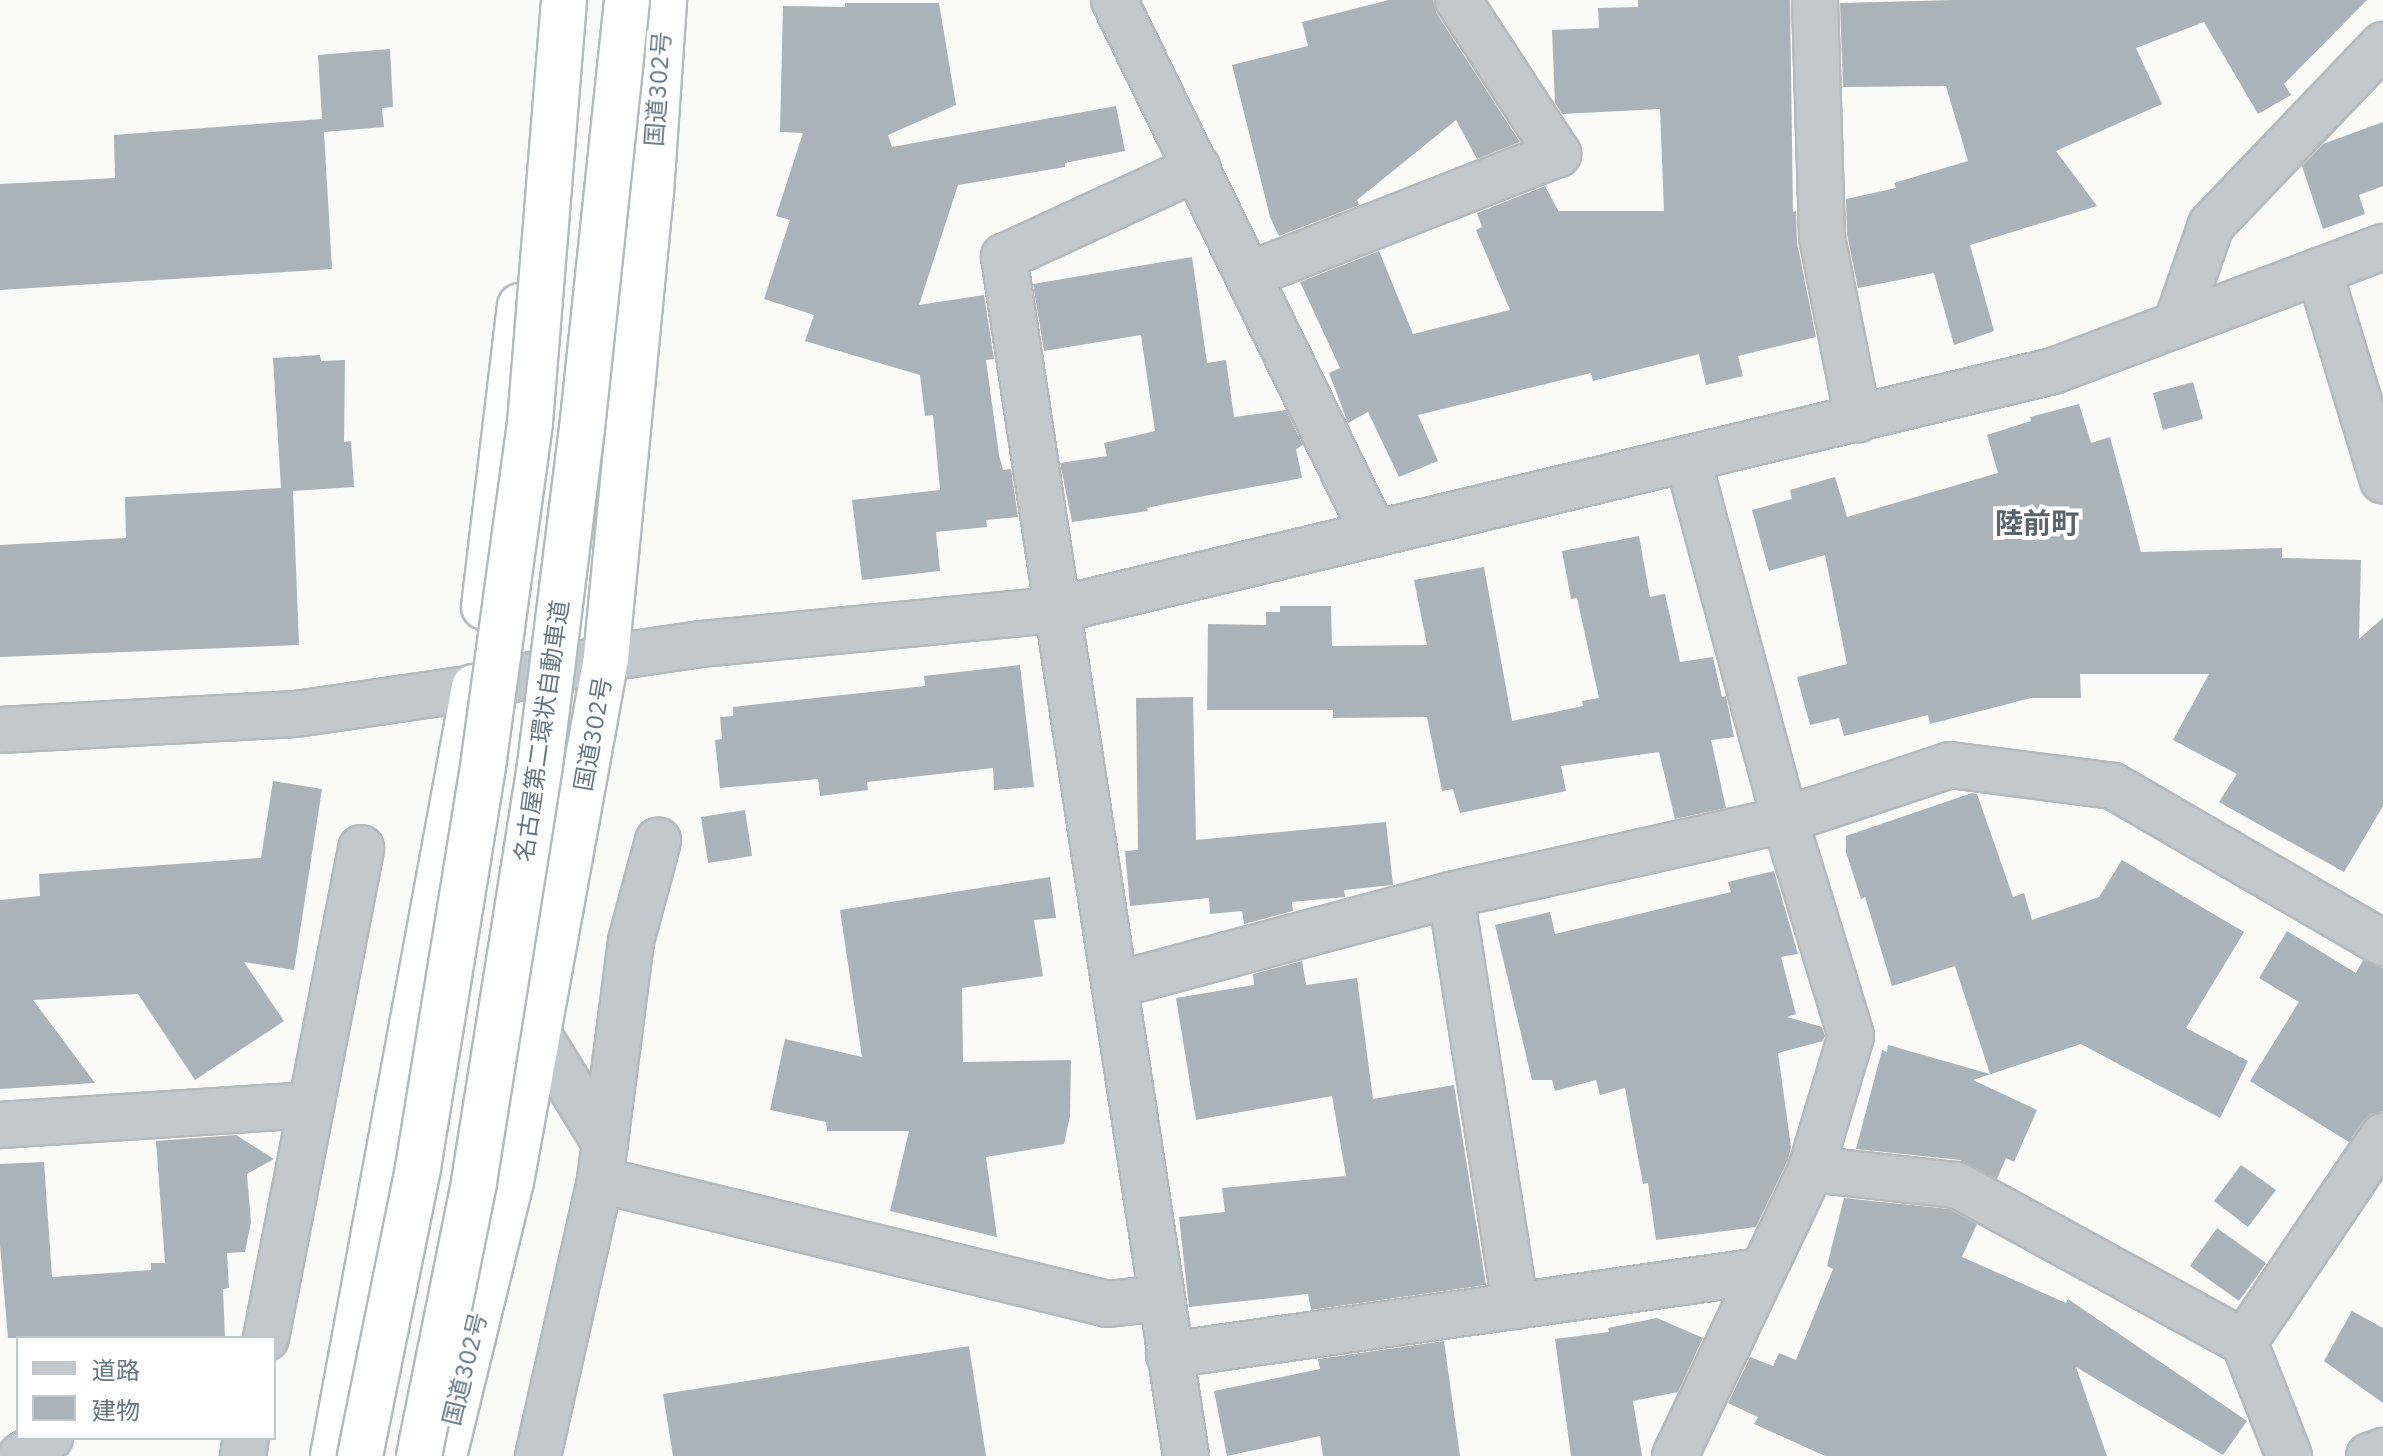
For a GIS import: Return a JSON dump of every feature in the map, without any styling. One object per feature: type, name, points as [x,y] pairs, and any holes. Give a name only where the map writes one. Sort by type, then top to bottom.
[{"type":"highway","points":[[333,1456],[343,1417],[474,688],[535,180],[547,0]]},
{"type":"highway","points":[[360,1456],[418,1168],[486,744],[530,423],[564,0]]},
{"type":"highway","name":"名古屋第二環状自動車道","points":[[419,1456],[474,1182],[540,765],[586,398],[627,0]]},
{"type":"highway","name":"国道302号","points":[[444,1456],[511,1182],[606,658],[651,193],[664,0]]},
{"type":"street","points":[[1114,0],[1374,534]]},
{"type":"street","points":[[1249,275],[1558,154],[1458,0]]},
{"type":"street","points":[[1815,0],[1822,237],[1858,419]]},
{"type":"street","points":[[2176,325],[2211,225],[2383,45]]},
{"type":"street","points":[[1186,1456],[1004,257],[1197,168]]},
{"type":"street","points":[[0,730],[296,714],[474,688],[606,658],[701,644],[1056,610],[2053,371],[2383,247]]},
{"type":"street","points":[[2319,271],[2383,480]]},
{"type":"street","points":[[1675,1456],[1760,1271],[1811,1169],[1851,1036],[1785,820],[1688,460]]},
{"type":"street","points":[[1115,985],[1451,895],[1785,820],[1950,765],[2113,786],[2383,943]]},
{"type":"street","points":[[538,1456],[602,1162],[631,941],[658,841]]},
{"type":"street","points":[[266,1336],[361,848]]},
{"type":"street","points":[[1451,895],[1515,1306]]},
{"type":"street","points":[[538,1034],[602,1162],[1108,1304],[1160,1298]]},
{"type":"street","points":[[0,1125],[311,1105]]},
{"type":"street","points":[[2244,1342],[2383,1136]]},
{"type":"street","points":[[1811,1169],[1957,1185],[2244,1342],[2289,1456]]},
{"type":"street","points":[[1169,1355],[1760,1271]]},
{"type":"street","points":[[21,1456],[47,1440]]},
{"type":"street","points":[[2369,1456],[2383,1451]]},
{"type":"building","points":[[1389,0],[1433,0],[1437,14],[1520,142],[1477,159],[1456,120],[1357,200],[1359,205],[1279,236],[1270,217],[1232,65],[1308,46],[1302,22]]},
{"type":"building","points":[[1638,0],[1790,0],[1793,212],[1796,211],[1797,242],[1816,337],[1738,356],[1743,376],[1706,385],[1699,354],[1593,381],[1591,373],[1418,415],[1438,461],[1399,477],[1368,412],[1348,423],[1329,373],[1340,368],[1300,282],[1379,251],[1413,334],[1510,310],[1476,230],[1482,227],[1477,213],[1545,186],[1560,214],[1559,211],[1664,211],[1660,109],[1562,114],[1555,103],[1552,30],[1599,28],[1598,8],[1638,7]]},
{"type":"building","points":[[2367,0],[2284,84],[2291,95],[2258,114],[2204,22],[2136,48],[2162,104],[2056,151],[2097,206],[1970,245],[1994,331],[1954,345],[1934,273],[1858,288],[1847,234],[1846,199],[1896,188],[1894,183],[1968,161],[1946,86],[1843,87],[1840,3]]},
{"type":"building","points":[[845,3],[939,3],[956,105],[888,135],[892,147],[1116,106],[1125,151],[1065,163],[1065,167],[958,185],[919,305],[984,295],[994,359],[986,360],[999,455],[1003,470],[1011,469],[1018,517],[986,520],[987,527],[936,532],[940,571],[862,580],[852,500],[940,490],[933,415],[925,416],[920,375],[805,341],[814,315],[764,299],[790,220],[776,216],[803,133],[780,132],[783,6],[845,7]]},
{"type":"building","points":[[390,49],[393,107],[382,108],[384,127],[324,132],[332,269],[0,290],[0,184],[115,178],[114,135],[322,119],[318,55]]},
{"type":"building","points":[[2383,122],[2383,186],[2359,195],[2365,214],[2323,229],[2302,166],[2323,144]]},
{"type":"building","points":[[1192,257],[1207,363],[1226,360],[1234,417],[1286,410],[1303,445],[1296,449],[1302,478],[1147,508],[1148,511],[1072,522],[1060,463],[1107,456],[1104,443],[1155,431],[1141,335],[1044,351],[1033,284]]},
{"type":"building","points":[[320,355],[321,361],[345,360],[344,442],[351,441],[354,487],[293,491],[299,645],[0,657],[0,545],[126,538],[125,497],[281,488],[273,358]]},
{"type":"building","points":[[2193,382],[2203,419],[2163,430],[2153,393]]},
{"type":"building","points":[[2079,404],[2091,443],[2110,437],[2141,552],[2282,548],[2282,558],[2361,560],[2359,639],[2383,618],[2383,806],[2344,872],[2219,802],[2237,774],[2173,740],[2209,674],[2080,674],[2081,698],[2031,698],[1930,724],[1928,715],[1844,736],[1839,718],[1810,725],[1797,677],[1847,664],[1825,555],[1769,571],[1752,510],[1792,499],[1790,490],[1835,477],[1847,517],[1998,473],[1987,435],[2031,421],[2030,417]]},
{"type":"building","points":[[1639,536],[1650,597],[1665,594],[1680,662],[1713,657],[1722,697],[1726,696],[1734,737],[1711,740],[1726,808],[1675,819],[1659,752],[1561,766],[1566,791],[1460,813],[1453,789],[1442,791],[1427,717],[1333,718],[1333,710],[1207,710],[1208,624],[1266,625],[1266,612],[1280,612],[1280,606],[1331,606],[1332,646],[1427,645],[1414,580],[1484,567],[1512,721],[1583,706],[1582,701],[1599,698],[1577,598],[1571,599],[1562,551]]},
{"type":"building","points":[[1020,665],[1034,787],[994,790],[993,768],[867,782],[868,790],[820,796],[818,779],[720,788],[715,740],[722,739],[720,717],[733,716],[733,707],[925,686],[924,676]]},
{"type":"building","points":[[1193,697],[1196,840],[1386,822],[1393,885],[1344,890],[1345,897],[1292,902],[1293,911],[1244,924],[1242,911],[1210,914],[1209,898],[1130,906],[1125,851],[1138,850],[1136,698]]},
{"type":"building","points":[[273,781],[322,789],[294,970],[244,962],[284,1021],[195,1080],[138,994],[33,1000],[95,1083],[0,1089],[0,900],[40,896],[39,874],[261,858]]},
{"type":"building","points":[[1972,793],[1977,794],[2013,897],[2024,893],[2032,920],[2099,897],[2122,860],[2244,932],[2186,1028],[2248,1061],[2220,1118],[2081,1044],[1973,1080],[2037,1110],[2014,1162],[2006,1158],[1997,1179],[1960,1160],[1856,1149],[1882,1050],[1887,1052],[1888,1045],[1990,1074],[1955,966],[1892,986],[1865,897],[1861,899],[1846,852],[1846,836]]},
{"type":"building","points":[[745,810],[752,856],[708,863],[701,817]]},
{"type":"building","points":[[1774,871],[1798,954],[1781,957],[1796,1014],[1787,1017],[1822,1027],[1825,1036],[1823,1041],[1778,1053],[1791,1147],[1788,1160],[1756,1227],[1656,1240],[1648,1183],[1643,1184],[1625,1088],[1600,1095],[1596,1080],[1555,1091],[1552,1080],[1532,1080],[1495,925],[1550,912],[1555,934],[1731,892],[1728,882]]},
{"type":"building","points":[[1050,877],[1056,918],[1034,920],[1043,976],[962,988],[963,1062],[1071,1060],[1070,1116],[1064,1144],[986,1157],[997,1237],[890,1211],[909,1131],[827,1131],[826,1122],[770,1110],[785,1039],[862,1057],[840,910]]},
{"type":"building","points":[[2287,931],[2356,973],[2363,960],[2383,968],[2383,1111],[2371,1114],[2363,1121],[2349,1142],[2250,1081],[2299,1002],[2259,978]]},
{"type":"building","points":[[1302,961],[1306,985],[1357,978],[1373,1099],[1454,1085],[1486,1285],[1311,1310],[1308,1294],[1189,1307],[1179,1217],[1225,1212],[1222,1188],[1346,1176],[1332,1096],[1196,1120],[1176,998],[1254,985],[1253,974]]},
{"type":"building","points":[[236,1135],[274,1159],[247,1174],[251,1222],[245,1252],[227,1253],[229,1288],[223,1289],[225,1336],[8,1338],[0,1245],[0,1164],[44,1162],[52,1277],[151,1270],[151,1263],[165,1263],[156,1141]]},
{"type":"building","points":[[2241,1165],[2276,1190],[2248,1227],[2214,1201]]},
{"type":"building","points":[[1844,1198],[1949,1209],[1977,1224],[1962,1257],[2066,1303],[2068,1299],[2247,1421],[2223,1455],[2076,1367],[2107,1456],[1825,1456],[1754,1424],[1758,1417],[1728,1403],[1750,1357],[1773,1366],[1779,1353],[1796,1360],[1833,1269],[1827,1266]]},
{"type":"building","points":[[2217,1228],[2266,1263],[2239,1301],[2190,1266]]},
{"type":"building","points":[[2352,1311],[2383,1328],[2383,1403],[2324,1361]]},
{"type":"building","points":[[1657,1318],[1703,1338],[1678,1392],[1633,1401],[1642,1456],[1571,1456],[1555,1339],[1609,1332],[1608,1328]]},
{"type":"building","points":[[1444,1341],[1460,1456],[1323,1456],[1320,1436],[1227,1456],[1214,1391],[1320,1369],[1318,1359]]},
{"type":"building","points":[[969,1346],[986,1456],[673,1456],[663,1394]]},
{"type":"district","name":"陸前町","points":[[2037,523]]}]
